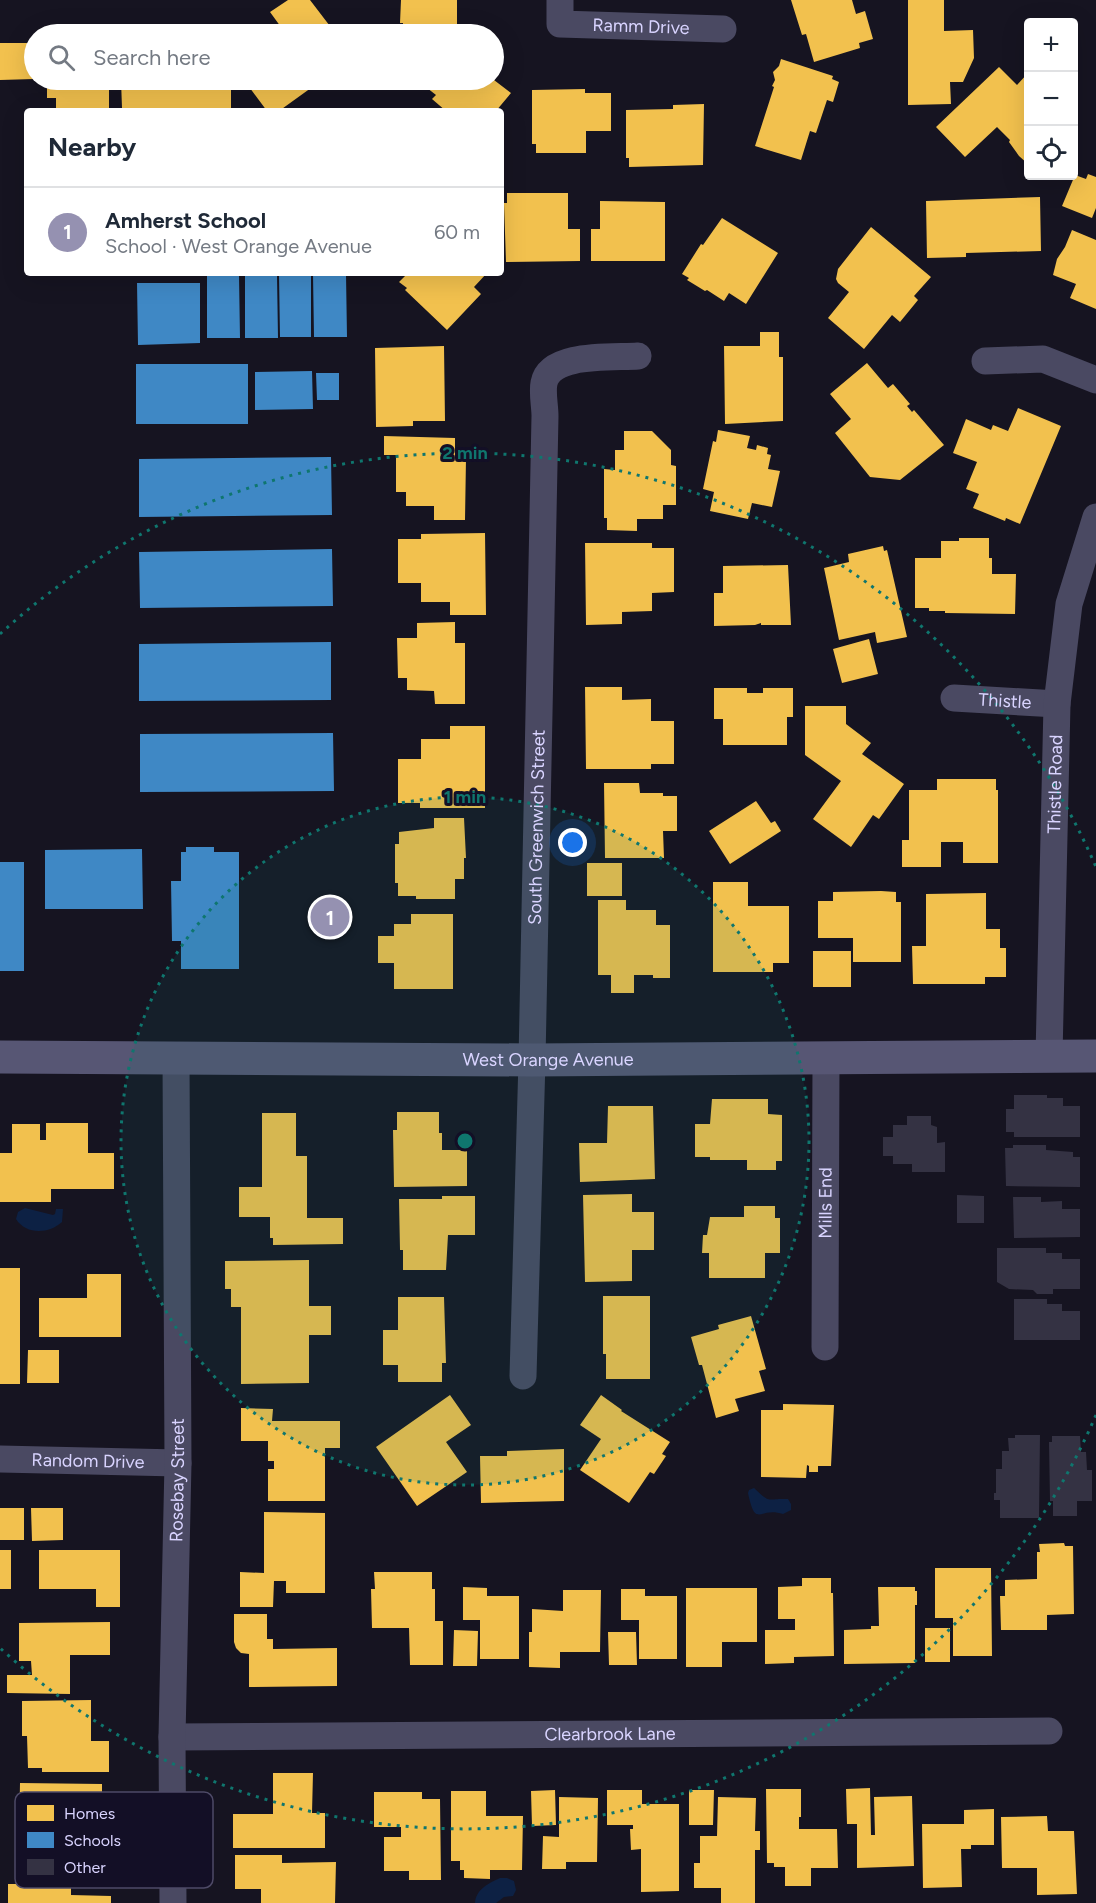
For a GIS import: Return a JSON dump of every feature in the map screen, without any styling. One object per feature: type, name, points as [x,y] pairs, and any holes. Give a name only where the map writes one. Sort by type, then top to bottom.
[{"type":"street","name":"Ramm Drive","points":[[560,12],[723,29]]},
{"type":"street","name":"South Greenwich Street","points":[[523,1376],[532,1060],[544,382],[554,367],[574,359],[638,357]]},
{"type":"street","points":[[985,361],[1043,359],[1096,380]]},
{"type":"street","name":"Thistle Road","points":[[1049,1056],[1057,704],[1069,604],[1096,517]]},
{"type":"street","name":"Thistle","points":[[954,698],[1057,704]]},
{"type":"street","name":"West Orange Avenue","points":[[0,1057],[532,1060],[1096,1056]]},
{"type":"street","name":"Rosebay Street","points":[[172,1792],[178,1463],[176,1057]]},
{"type":"street","name":"Mills End","points":[[825,1347],[826,1059]]},
{"type":"street","name":"Random Drive","points":[[0,1459],[178,1463]]},
{"type":"street","name":"Clearbrook Lane","points":[[172,1737],[1049,1731]]},
{"type":"street","name":"Rosebay Street","points":[[173,1888],[173,1903]]},
{"type":"water","points":[[25,1208],[53,1215],[56,1209],[63,1209],[62,1222],[44,1231],[26,1228],[16,1219],[18,1212]]},
{"type":"water","points":[[754,1488],[767,1499],[788,1499],[791,1510],[783,1514],[775,1512],[756,1514],[748,1493]]},
{"type":"water","points":[[500,1878],[514,1881],[516,1890],[513,1896],[504,1897],[496,1903],[475,1903],[480,1890]]},
{"type":"building: Homes","points":[[288,0],[310,0],[328,24],[279,24],[270,12]]},
{"type":"building: Homes","points":[[401,0],[457,0],[457,24],[400,23]]},
{"type":"building: Homes","points":[[791,0],[852,0],[856,14],[865,11],[873,39],[859,43],[860,48],[814,62],[806,34],[802,35]]},
{"type":"building: Homes","points":[[908,0],[944,0],[944,31],[973,30],[974,58],[963,82],[950,82],[951,104],[908,105]]},
{"type":"building: Homes","points":[[0,43],[24,43],[24,79],[0,80]]},
{"type":"building: Homes","points":[[781,59],[833,76],[832,79],[839,82],[833,102],[827,100],[816,133],[810,131],[801,160],[755,146],[774,87],[772,86],[775,80],[773,72],[779,66]]},
{"type":"building: Homes","points":[[999,67],[1017,85],[1024,77],[1024,160],[1009,142],[1010,140],[997,127],[965,157],[936,127]]},
{"type":"building: Homes","points":[[504,88],[511,93],[498,108],[442,108],[432,99],[436,95],[430,90],[504,90]]},
{"type":"building: Homes","points":[[585,89],[585,93],[611,93],[611,131],[586,131],[586,153],[536,153],[536,144],[532,144],[532,90]]},
{"type":"building: Homes","points":[[47,90],[109,90],[109,108],[56,108],[56,98],[47,98]]},
{"type":"building: Homes","points":[[121,90],[231,90],[231,108],[122,108]]},
{"type":"building: Homes","points":[[251,90],[308,90],[283,108],[265,108]]},
{"type":"building: Homes","points":[[704,104],[703,165],[629,167],[629,158],[626,158],[626,110],[673,109],[673,105]]},
{"type":"building: Homes","points":[[1088,174],[1096,177],[1096,208],[1092,218],[1062,206],[1073,180],[1078,180],[1078,176],[1086,179]]},
{"type":"building: Homes","points":[[507,193],[568,193],[568,229],[580,229],[580,261],[506,262],[504,203],[507,203]]},
{"type":"building: Homes","points":[[1040,197],[1041,251],[966,253],[966,257],[927,258],[926,201]]},
{"type":"building: Homes","points":[[600,201],[665,202],[665,261],[591,261],[591,229],[600,229]]},
{"type":"building: Homes","points":[[722,218],[778,253],[746,304],[729,293],[724,301],[687,280],[689,278],[682,274],[701,244],[703,245]]},
{"type":"building: Homes","points":[[871,227],[931,277],[914,296],[918,300],[900,322],[892,315],[864,349],[828,318],[849,292],[836,279],[838,269]]},
{"type":"building: Homes","points":[[1072,230],[1096,240],[1096,309],[1070,298],[1076,284],[1053,275],[1057,259]]},
{"type":"building: Homes","points":[[405,276],[484,276],[474,287],[481,294],[447,330],[399,282]]},
{"type":"building: Homes","points":[[760,332],[779,332],[779,357],[783,357],[783,421],[725,424],[724,346],[760,346]]},
{"type":"building: Homes","points":[[444,346],[445,421],[413,421],[413,426],[376,427],[375,348]]},
{"type":"building: Homes","points":[[867,363],[888,388],[893,384],[910,404],[907,406],[912,412],[914,410],[944,445],[900,480],[870,477],[835,433],[851,419],[830,394]]},
{"type":"building: Homes","points":[[1018,408],[1061,426],[1020,524],[1006,518],[1005,521],[973,508],[979,494],[966,489],[977,462],[953,453],[966,419],[991,430],[993,425],[1008,431]]},
{"type":"building: Homes","points":[[718,430],[750,436],[747,448],[756,450],[757,445],[768,448],[767,454],[771,455],[768,469],[780,471],[772,507],[752,503],[748,519],[710,511],[714,492],[703,489],[713,441],[716,442]]},
{"type":"building: Homes","points":[[624,431],[652,431],[671,450],[671,465],[676,466],[676,505],[663,505],[663,519],[637,519],[637,531],[607,530],[607,518],[604,518],[604,469],[615,470],[615,450],[624,450]]},
{"type":"building: Homes","points":[[384,436],[455,438],[455,458],[466,458],[465,520],[434,520],[434,506],[406,506],[406,492],[396,492],[396,455],[384,455]]},
{"type":"building: Homes","points":[[485,533],[486,615],[450,615],[450,602],[421,602],[421,583],[398,583],[398,539],[421,539],[421,534]]},
{"type":"building: Homes","points":[[959,538],[989,538],[992,574],[1016,574],[1015,614],[945,613],[945,611],[929,611],[929,608],[915,608],[915,558],[941,558],[941,541],[959,541]]},
{"type":"building: Homes","points":[[585,543],[652,543],[652,548],[674,548],[674,592],[652,593],[652,611],[622,612],[622,624],[586,625]]},
{"type":"building: Homes","points":[[883,546],[884,551],[887,550],[907,637],[877,643],[875,632],[839,640],[824,568],[849,562],[848,554]]},
{"type":"building: Homes","points":[[788,565],[791,625],[761,625],[761,623],[714,626],[714,593],[723,593],[723,566]]},
{"type":"building: Homes","points":[[455,622],[455,643],[465,643],[465,704],[435,704],[434,691],[407,690],[407,678],[398,678],[397,638],[417,638],[417,623]]},
{"type":"building: Homes","points":[[869,639],[878,674],[842,683],[833,649]]},
{"type":"building: Homes","points":[[585,687],[622,687],[622,700],[651,699],[651,721],[674,721],[674,764],[651,764],[651,769],[586,769]]},
{"type":"building: Homes","points":[[714,688],[747,688],[747,693],[763,693],[763,688],[793,688],[793,717],[787,717],[787,745],[723,745],[723,719],[714,719]]},
{"type":"building: Homes","points":[[805,706],[846,706],[846,724],[871,743],[862,754],[904,784],[879,819],[873,815],[851,847],[813,819],[841,781],[805,755]]},
{"type":"building: Homes","points":[[450,726],[485,726],[485,808],[420,808],[420,803],[398,803],[398,759],[421,759],[421,739],[450,739]]},
{"type":"building: Homes","points":[[937,779],[996,779],[998,863],[963,863],[963,842],[941,842],[941,867],[902,867],[902,840],[909,840],[909,790],[937,790]]},
{"type":"building: Homes","points":[[604,783],[639,783],[640,793],[663,793],[663,796],[677,796],[677,831],[663,831],[664,858],[605,858]]},
{"type":"building: Homes","points":[[756,801],[771,823],[775,821],[781,831],[730,864],[709,831]]},
{"type":"building: Homes","points":[[434,818],[464,818],[466,858],[464,858],[464,879],[455,879],[455,899],[416,899],[416,896],[398,896],[398,883],[395,883],[395,844],[399,844],[399,832],[434,828]]},
{"type":"building: Homes","points":[[587,863],[622,863],[622,896],[587,896]]},
{"type":"building: Homes","points":[[713,882],[748,882],[748,906],[789,906],[789,963],[773,963],[773,972],[713,972]]},
{"type":"building: Homes","points":[[833,892],[896,892],[896,902],[901,902],[901,962],[853,962],[853,938],[818,938],[818,901],[833,901]]},
{"type":"building: Homes","points":[[986,893],[986,929],[1000,929],[1000,948],[1006,948],[1006,977],[985,977],[985,984],[913,984],[912,946],[926,946],[926,894]]},
{"type":"building: Homes","points":[[598,900],[626,900],[626,910],[656,910],[656,925],[670,925],[670,978],[634,975],[634,993],[611,993],[611,975],[598,975]]},
{"type":"building: Homes","points":[[411,914],[453,914],[453,989],[394,989],[394,963],[378,963],[378,936],[394,936],[394,924],[411,924]]},
{"type":"building: Homes","points":[[813,951],[851,951],[851,987],[813,987]]},
{"type":"building: Homes","points":[[712,1099],[768,1099],[768,1114],[782,1115],[782,1161],[776,1161],[776,1170],[747,1170],[747,1160],[710,1160],[710,1157],[695,1157],[695,1124],[710,1124]]},
{"type":"building: Homes","points":[[608,1106],[653,1106],[655,1179],[580,1182],[579,1143],[607,1143]]},
{"type":"building: Homes","points":[[397,1112],[439,1112],[442,1150],[467,1150],[467,1186],[394,1187],[393,1130],[397,1130]]},
{"type":"building: Homes","points":[[262,1113],[296,1113],[296,1156],[307,1156],[307,1218],[343,1218],[343,1244],[273,1245],[273,1238],[270,1238],[270,1217],[239,1217],[239,1187],[262,1187]]},
{"type":"building: Homes","points":[[46,1123],[88,1123],[88,1153],[114,1153],[114,1189],[51,1189],[51,1202],[0,1202],[0,1153],[12,1153],[12,1124],[40,1124],[40,1140],[46,1140]]},
{"type":"building: Homes","points":[[632,1194],[632,1212],[654,1212],[654,1250],[632,1250],[632,1281],[585,1282],[583,1195]]},
{"type":"building: Homes","points":[[442,1196],[475,1196],[475,1235],[448,1235],[446,1270],[403,1270],[403,1250],[400,1250],[399,1199],[442,1199]]},
{"type":"building: Homes","points":[[744,1206],[775,1206],[775,1218],[780,1218],[780,1253],[765,1253],[765,1278],[709,1278],[709,1253],[702,1253],[703,1235],[707,1235],[710,1217],[744,1217]]},
{"type":"building: Homes","points":[[309,1260],[309,1306],[331,1306],[331,1335],[309,1335],[309,1383],[241,1384],[241,1307],[231,1307],[231,1289],[225,1289],[225,1261]]},
{"type":"building: Homes","points":[[0,1268],[20,1268],[20,1384],[0,1384]]},
{"type":"building: Homes","points":[[87,1274],[121,1274],[121,1337],[39,1337],[39,1298],[87,1298]]},
{"type":"building: Homes","points":[[603,1296],[650,1296],[650,1379],[606,1379],[606,1354],[603,1354]]},
{"type":"building: Homes","points":[[398,1297],[444,1297],[446,1363],[442,1363],[442,1382],[398,1382],[398,1365],[383,1365],[383,1330],[398,1330]]},
{"type":"building: Homes","points":[[751,1316],[766,1369],[759,1371],[765,1391],[735,1399],[739,1411],[716,1418],[702,1365],[699,1365],[691,1337],[719,1329],[718,1325]]},
{"type":"building: Homes","points":[[28,1350],[59,1350],[59,1383],[27,1383]]},
{"type":"building: Homes","points":[[450,1395],[471,1425],[446,1442],[467,1472],[417,1506],[376,1447]]},
{"type":"building: Homes","points":[[601,1395],[621,1411],[670,1442],[662,1454],[666,1456],[654,1474],[650,1472],[629,1503],[580,1470],[601,1439],[580,1425]]},
{"type":"building: Homes","points":[[783,1404],[834,1405],[831,1466],[818,1466],[818,1472],[809,1472],[807,1465],[806,1478],[761,1477],[761,1410],[783,1410]]},
{"type":"building: Homes","points":[[241,1408],[273,1409],[272,1421],[340,1421],[340,1448],[325,1448],[325,1501],[268,1501],[268,1469],[274,1469],[274,1461],[268,1461],[268,1441],[241,1441]]},
{"type":"building: Homes","points":[[564,1449],[564,1501],[481,1503],[480,1456],[507,1456],[507,1451]]},
{"type":"building: Homes","points":[[0,1508],[24,1508],[24,1540],[0,1540]]},
{"type":"building: Homes","points":[[31,1508],[63,1508],[63,1540],[32,1541]]},
{"type":"building: Homes","points":[[264,1512],[325,1513],[325,1593],[286,1593],[286,1581],[274,1581],[273,1607],[240,1607],[240,1572],[264,1573]]},
{"type":"building: Homes","points":[[1064,1543],[1065,1546],[1073,1546],[1074,1614],[1047,1615],[1047,1630],[1001,1630],[1000,1596],[1005,1596],[1005,1580],[1037,1579],[1039,1544]]},
{"type":"building: Homes","points":[[0,1550],[11,1550],[11,1589],[0,1589]]},
{"type":"building: Homes","points":[[39,1550],[120,1550],[120,1607],[96,1607],[96,1589],[39,1589]]},
{"type":"building: Homes","points":[[935,1568],[991,1568],[992,1656],[953,1656],[953,1618],[935,1618]]},
{"type":"building: Homes","points":[[374,1572],[432,1572],[432,1589],[435,1589],[435,1621],[443,1621],[443,1665],[410,1665],[409,1628],[372,1628],[371,1589],[375,1589]]},
{"type":"building: Homes","points":[[802,1578],[831,1578],[834,1656],[794,1657],[794,1663],[765,1664],[765,1630],[795,1630],[795,1619],[778,1619],[778,1587],[802,1586]]},
{"type":"building: Homes","points":[[463,1587],[487,1588],[487,1596],[519,1596],[519,1659],[480,1659],[480,1620],[463,1620]]},
{"type":"building: Homes","points":[[878,1587],[915,1587],[917,1591],[915,1663],[844,1664],[844,1630],[871,1629],[871,1626],[879,1626]]},
{"type":"building: Homes","points":[[686,1588],[757,1588],[757,1642],[722,1642],[722,1667],[686,1667]]},
{"type":"building: Homes","points":[[621,1589],[645,1589],[645,1596],[677,1596],[677,1659],[639,1659],[639,1620],[621,1620]]},
{"type":"building: Homes","points":[[563,1590],[601,1590],[600,1652],[560,1652],[560,1668],[529,1667],[529,1632],[532,1632],[532,1609],[563,1611]]},
{"type":"building: Homes","points":[[234,1614],[267,1614],[267,1639],[273,1639],[273,1649],[337,1648],[337,1686],[249,1687],[249,1654],[241,1653],[236,1648]]},
{"type":"building: Homes","points":[[110,1622],[110,1655],[70,1655],[70,1694],[7,1693],[7,1675],[32,1675],[31,1661],[19,1661],[19,1623]]},
{"type":"building: Homes","points":[[925,1628],[950,1628],[950,1662],[925,1662]]},
{"type":"building: Homes","points":[[454,1630],[478,1631],[477,1666],[453,1666]]},
{"type":"building: Homes","points":[[608,1632],[636,1632],[637,1665],[609,1665]]},
{"type":"building: Homes","points":[[91,1700],[91,1741],[109,1741],[109,1772],[42,1772],[42,1768],[28,1768],[27,1736],[22,1736],[22,1701]]},
{"type":"building: Homes","points":[[273,1773],[313,1773],[312,1813],[325,1813],[325,1848],[233,1848],[233,1814],[273,1814]]},
{"type":"building: Homes","points":[[20,1783],[102,1784],[102,1792],[20,1792]]},
{"type":"building: Homes","points":[[870,1788],[871,1835],[875,1835],[874,1797],[912,1796],[914,1866],[857,1868],[857,1824],[847,1824],[846,1789]]},
{"type":"building: Homes","points":[[766,1789],[801,1789],[799,1829],[837,1829],[838,1868],[811,1868],[811,1886],[785,1886],[785,1867],[774,1867],[774,1863],[767,1863]]},
{"type":"building: Homes","points":[[555,1790],[556,1825],[532,1826],[531,1791]]},
{"type":"building: Homes","points":[[607,1790],[642,1790],[642,1804],[679,1804],[679,1891],[641,1892],[641,1849],[631,1850],[630,1829],[633,1829],[633,1825],[607,1825]]},
{"type":"building: Homes","points":[[689,1790],[714,1790],[713,1825],[689,1825]]},
{"type":"building: Homes","points":[[451,1791],[486,1791],[486,1816],[523,1816],[522,1870],[490,1870],[490,1879],[464,1878],[464,1870],[460,1870],[460,1861],[451,1861]]},
{"type":"building: Homes","points":[[374,1792],[422,1792],[422,1799],[440,1799],[441,1880],[409,1880],[409,1871],[384,1871],[384,1837],[401,1837],[401,1827],[374,1827]]},
{"type":"building: Homes","points":[[559,1797],[598,1798],[597,1862],[566,1862],[566,1869],[542,1869],[543,1836],[559,1837]]},
{"type":"building: Homes","points":[[718,1797],[756,1798],[755,1831],[760,1831],[760,1850],[755,1850],[755,1903],[721,1903],[721,1888],[694,1888],[694,1863],[700,1863],[700,1836],[717,1836]]},
{"type":"building: Homes","points":[[994,1809],[994,1845],[971,1845],[971,1849],[961,1849],[962,1887],[923,1888],[922,1824],[964,1824],[964,1810]]},
{"type":"building: Homes","points":[[1047,1816],[1048,1831],[1074,1831],[1077,1894],[1037,1895],[1037,1868],[1002,1868],[1001,1817]]},
{"type":"building: Homes","points":[[235,1855],[282,1855],[282,1863],[336,1862],[335,1903],[261,1903],[261,1889],[235,1889]]},
{"type":"building: Homes","points":[[8,1884],[15,1884],[15,1888],[71,1888],[71,1895],[111,1896],[111,1903],[8,1903]]},
{"type":"building: Schools","points":[[207,276],[239,276],[240,338],[207,338]]},
{"type":"building: Schools","points":[[245,276],[277,276],[278,338],[245,338]]},
{"type":"building: Schools","points":[[279,276],[311,276],[311,337],[280,337]]},
{"type":"building: Schools","points":[[313,276],[346,276],[347,337],[314,337]]},
{"type":"building: Schools","points":[[137,283],[200,283],[200,343],[138,345]]},
{"type":"building: Schools","points":[[136,364],[248,364],[248,424],[136,424]]},
{"type":"building: Schools","points":[[312,371],[313,409],[255,410],[255,372]]},
{"type":"building: Schools","points":[[316,373],[339,373],[339,400],[317,400]]},
{"type":"building: Schools","points":[[331,457],[332,515],[139,517],[139,459]]},
{"type":"building: Schools","points":[[332,549],[333,606],[140,608],[139,552]]},
{"type":"building: Schools","points":[[331,642],[331,700],[139,701],[139,644]]},
{"type":"building: Schools","points":[[333,733],[334,791],[140,792],[140,734]]},
{"type":"building: Schools","points":[[186,847],[214,847],[214,852],[239,852],[239,969],[181,969],[181,941],[172,941],[171,881],[181,881],[181,852],[186,852]]},
{"type":"building: Schools","points":[[142,849],[143,909],[45,909],[45,850]]},
{"type":"building: Schools","points":[[0,862],[24,862],[24,971],[0,971]]},
{"type":"building: Other","points":[[1014,1095],[1047,1095],[1047,1098],[1063,1098],[1063,1106],[1080,1106],[1080,1137],[1014,1137],[1014,1132],[1006,1132],[1006,1109],[1014,1109]]},
{"type":"building: Other","points":[[907,1116],[931,1116],[931,1125],[937,1127],[937,1143],[945,1142],[945,1172],[912,1172],[912,1164],[893,1164],[893,1156],[883,1156],[883,1137],[893,1137],[893,1125],[907,1125]]},
{"type":"building: Other","points":[[1013,1145],[1046,1145],[1046,1150],[1073,1152],[1073,1157],[1080,1157],[1080,1187],[1006,1186],[1005,1148],[1013,1148]]},
{"type":"building: Other","points":[[957,1195],[984,1196],[984,1223],[957,1223]]},
{"type":"building: Other","points":[[1013,1197],[1041,1197],[1041,1202],[1062,1201],[1062,1209],[1080,1209],[1080,1237],[1014,1238]]},
{"type":"building: Other","points":[[997,1248],[1046,1248],[1046,1253],[1062,1253],[1062,1259],[1080,1259],[1080,1289],[1053,1289],[1053,1294],[1037,1294],[1033,1290],[1009,1289],[997,1282]]},
{"type":"building: Other","points":[[1014,1299],[1047,1299],[1047,1304],[1062,1304],[1062,1311],[1080,1311],[1080,1340],[1014,1340]]},
{"type":"building: Other","points":[[1015,1435],[1040,1435],[1039,1518],[1000,1518],[1000,1500],[994,1500],[996,1469],[1002,1469],[1002,1451],[1009,1451],[1008,1438],[1015,1438]]},
{"type":"building: Other","points":[[1052,1436],[1080,1436],[1081,1452],[1086,1452],[1087,1470],[1092,1470],[1092,1501],[1077,1501],[1077,1516],[1053,1516],[1053,1501],[1050,1501],[1049,1442],[1052,1442]]},
{"type":"place","name":"Amherst School","points":[[330,917]]}]
